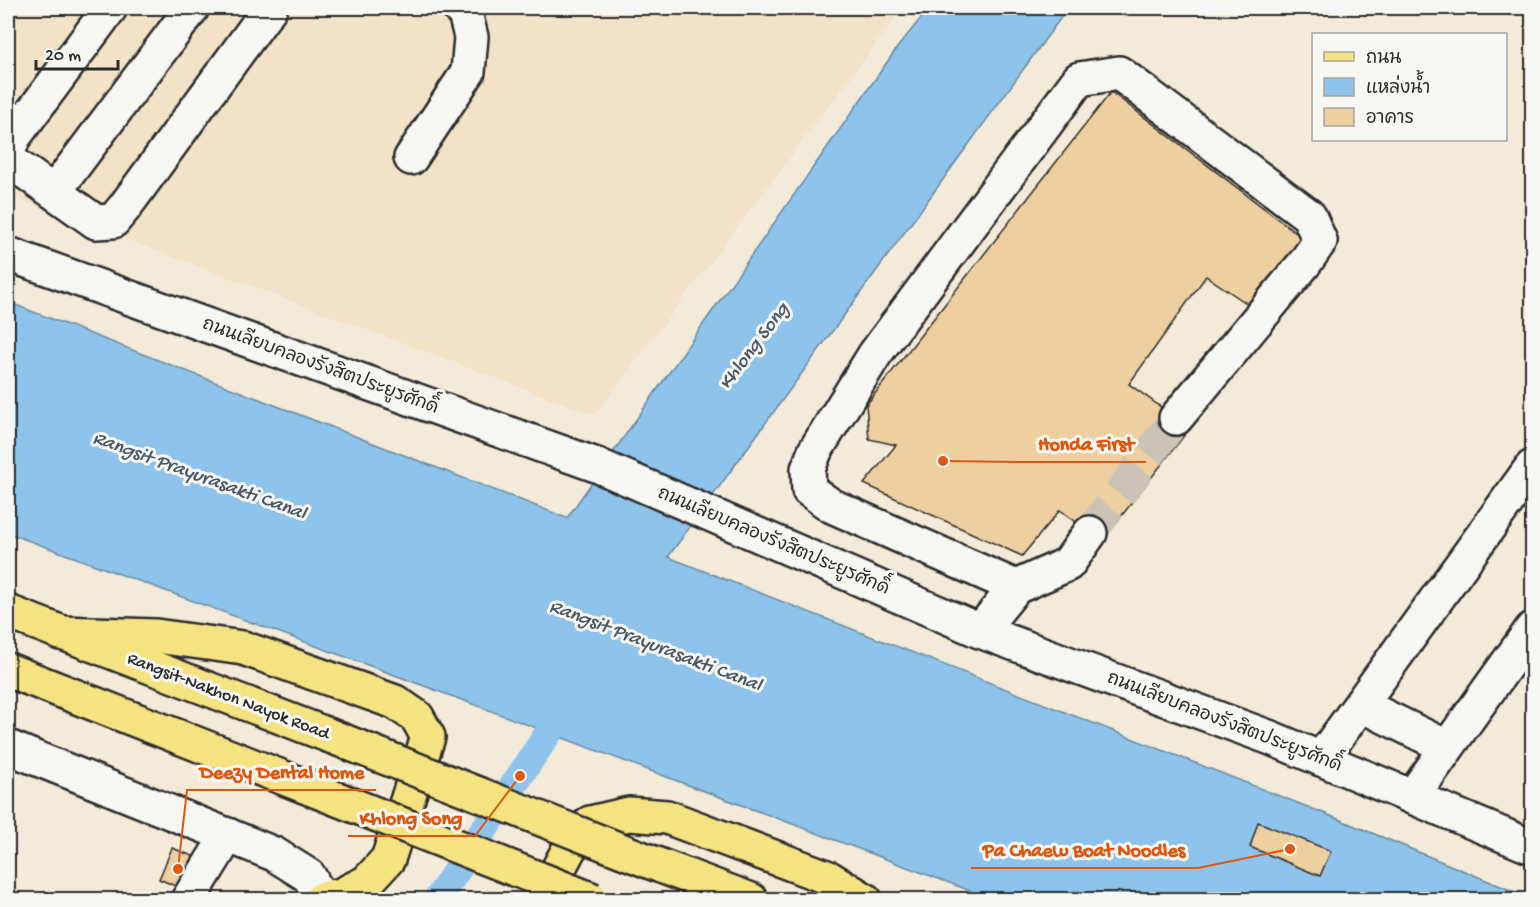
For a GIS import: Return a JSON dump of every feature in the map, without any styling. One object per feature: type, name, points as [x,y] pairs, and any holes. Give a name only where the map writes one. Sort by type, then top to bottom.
[{"type":"main road","name":"Rangsit-Nakhon Nayok Road","points":[[8,612],[751,900]]},
{"type":"main road","points":[[60,633],[156,636],[243,648],[395,702],[417,717],[428,737],[388,859],[367,882],[341,895],[322,899]]},
{"type":"main road","points":[[8,670],[593,900]]},
{"type":"main road","points":[[542,900],[569,849],[590,823],[629,814],[667,817],[829,878],[865,900]]},
{"type":"street","points":[[110,8],[14,137],[8,152],[14,164],[96,222],[113,220],[124,208],[270,8]]},
{"type":"street","points":[[54,192],[192,8]]},
{"type":"street","points":[[411,158],[468,72],[471,37],[465,13],[459,8]]},
{"type":"street","points":[[1016,587],[832,506],[810,490],[808,469],[815,451],[875,354],[1079,79],[1119,73],[1309,216],[1320,241],[1304,264],[1176,418]]},
{"type":"street","name":"ถนนเลียบคลองรังสิตประยูรศักดิ์","points":[[8,254],[599,466],[980,631],[1271,738],[1533,846]]},
{"type":"street","points":[[1321,759],[1533,468]]},
{"type":"street","points":[[980,631],[1016,587],[1068,564],[1090,533]]},
{"type":"street","points":[[1412,797],[1533,629]]},
{"type":"street","points":[[1361,705],[1447,747]]},
{"type":"street","points":[[8,747],[274,854],[309,876],[322,899]]},
{"type":"street","points":[[188,900],[228,835]]},
{"type":"shaded area","points":[[8,8],[903,8],[595,415],[8,195]]},
{"type":"water","name":"Rangsit Prayurasakti Canal","points":[[929,8],[1068,8],[668,557],[1331,816],[1532,899],[992,899],[8,533],[8,302],[567,518],[897,48]]},
{"type":"building","points":[[1111,92],[1306,240],[1255,309],[1206,276],[1129,384],[1190,428],[1102,541],[1060,510],[1022,556],[864,484],[896,445],[869,439],[866,405]]},
{"type":"building","points":[[1258,822],[1331,851],[1320,876],[1250,847]]},
{"type":"building","points":[[172,848],[198,858],[185,890],[159,879]]},
{"type":"waterway","name":"Khlong Song","points":[[437,900],[569,702]]},
{"type":"tunnel","points":[[1090,533],[1176,418]]},
{"type":"place","name":"Honda First","points":[[943,461]]},
{"type":"place","name":"Khlong Song","points":[[520,776]]},
{"type":"place","name":"Pa Chaew Boat Noodles","points":[[1290,849]]},
{"type":"place","name":"Deezy Dental Home","points":[[178,869]]}]
